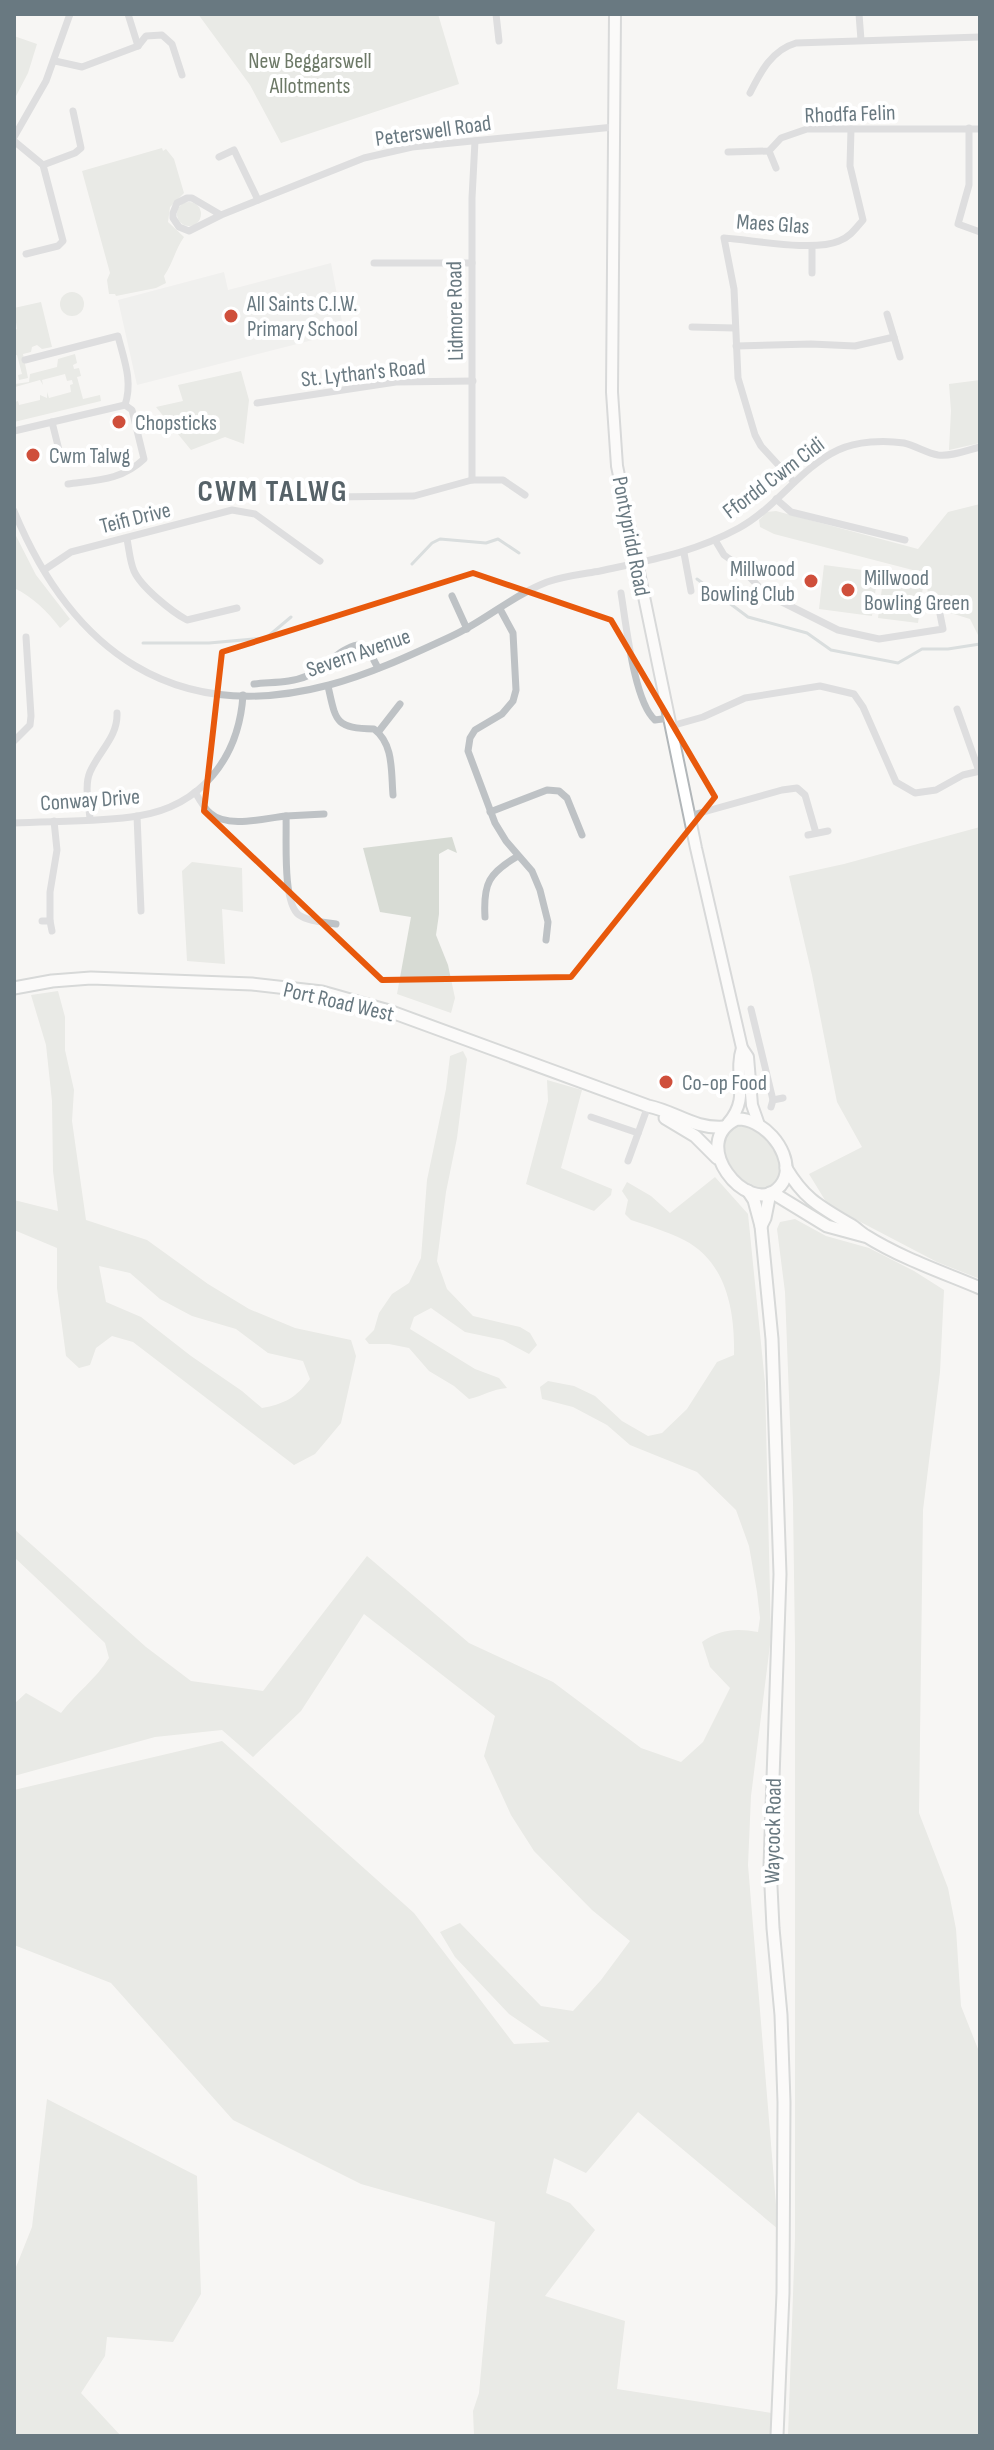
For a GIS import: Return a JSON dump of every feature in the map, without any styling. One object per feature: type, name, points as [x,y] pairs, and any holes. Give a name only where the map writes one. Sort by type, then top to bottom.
[{"type":"main road","name":"Pontypridd Road","points":[[615,14],[613,417],[622,497],[735,1022],[742,1048],[748,1057],[752,1105],[758,1122]]},
{"type":"main road","name":"Port Road West","points":[[14,988],[91,978],[252,984],[322,992],[389,1011],[662,1109],[700,1127],[726,1125]]},
{"type":"main road","name":"Pontypridd Road","points":[[726,1125],[741,1099],[738,1059],[742,1048]]},
{"type":"main road","name":"Port Road West","points":[[648,1106],[695,1136],[724,1167]]},
{"type":"main road","points":[[786,1168],[783,1182],[771,1193],[762,1195],[748,1191],[734,1181],[724,1167],[717,1148],[719,1137],[726,1125],[737,1119],[758,1122],[775,1140],[797,1186],[813,1202],[864,1236]]},
{"type":"main road","name":"Waycock Road","points":[[748,1191],[756,1204],[761,1226],[772,1339],[781,1584],[770,1866],[783,2041],[784,2102],[784,2280],[777,2436]]},
{"type":"main road","points":[[771,1193],[827,1226],[864,1236],[911,1260],[980,1288]]},
{"type":"main road","name":"Waycock Road","points":[[761,1226],[771,1193]]},
{"type":"street","points":[[26,254],[58,246],[63,241],[43,165],[14,139],[55,61],[70,14]]},
{"type":"street","points":[[128,14],[138,46]]},
{"type":"street","points":[[496,14],[499,41]]},
{"type":"street","points":[[859,14],[861,40]]},
{"type":"street","points":[[55,61],[82,67],[138,46],[146,36],[162,35],[172,44],[182,75]]},
{"type":"street","points":[[750,93],[762,69],[774,55],[785,46],[796,43],[980,37]]},
{"type":"street","points":[[43,165],[81,148],[73,111]]},
{"type":"street","name":"Peterswell Road","points":[[221,215],[192,198],[181,200],[173,213],[175,223],[189,231],[311,177],[364,158],[412,147],[614,127]]},
{"type":"street","points":[[969,128],[969,185],[958,224],[980,232]]},
{"type":"street","name":"Rhodfa Felin","points":[[769,151],[781,138],[807,129],[980,129]]},
{"type":"street","name":"Maes Glas","points":[[735,328],[734,289],[724,238],[812,246],[838,242],[849,236],[863,220],[850,166],[851,129]]},
{"type":"street","name":"Lidmore Road","points":[[472,480],[475,141]]},
{"type":"street","points":[[219,157],[234,150],[258,200]]},
{"type":"street","points":[[728,152],[769,151],[776,168]]},
{"type":"street","points":[[812,246],[812,273]]},
{"type":"street","points":[[374,263],[472,263]]},
{"type":"street","points":[[887,314],[900,357]]},
{"type":"street","points":[[692,327],[735,328],[738,378],[755,435],[761,446],[794,482]]},
{"type":"street","points":[[25,360],[118,336],[130,381],[125,405]]},
{"type":"street","points":[[736,346],[855,346],[894,337]]},
{"type":"street","name":"St. Lythan's Road","points":[[257,403],[396,382],[473,381]]},
{"type":"street","points":[[14,431],[125,405],[132,410],[144,459],[131,471],[110,478],[68,484]]},
{"type":"street","points":[[52,422],[62,462]]},
{"type":"street","name":"Ffordd Cwm Cidi","points":[[636,563],[684,553],[751,521],[794,482],[838,450],[867,442],[904,443],[940,456],[980,447]]},
{"type":"street","points":[[331,497],[414,496],[472,480],[503,480],[525,495]]},
{"type":"street","points":[[776,499],[791,512],[905,540]]},
{"type":"street","name":"Teifi Drive","points":[[44,570],[71,552],[232,510],[255,514],[320,561]]},
{"type":"street","name":"Severn Avenue","points":[[14,511],[44,570],[81,622],[105,646],[132,666],[175,685],[207,692],[273,695],[328,686],[467,629],[548,582],[636,563]]},
{"type":"street","points":[[127,539],[134,571],[176,614],[187,620],[237,608]]},
{"type":"street","points":[[715,540],[724,555],[766,594],[838,630],[879,639],[943,629],[940,614]]},
{"type":"street","points":[[684,553],[691,591]]},
{"type":"street","points":[[621,593],[637,681],[646,708],[655,720],[670,722],[703,717],[745,698],[820,686],[854,694],[863,707],[896,782],[915,793],[936,790],[963,775],[980,771],[957,709]]},
{"type":"street","points":[[452,596],[467,629]]},
{"type":"street","points":[[500,609],[513,633],[516,690],[513,701],[502,714],[475,730],[468,751],[490,812],[502,834],[532,871],[540,890],[548,922],[546,940]]},
{"type":"street","points":[[14,741],[30,725],[26,637]]},
{"type":"street","points":[[254,684],[307,676],[345,650],[358,645],[369,651],[378,668]]},
{"type":"street","points":[[328,686],[335,717],[342,725],[379,731],[389,747],[393,795]]},
{"type":"street","name":"Conway Drive","points":[[14,823],[137,816],[159,811],[195,792],[213,776],[232,746],[241,720],[243,695]]},
{"type":"street","points":[[379,731],[400,704]]},
{"type":"street","points":[[90,819],[90,772],[111,740],[118,723],[117,713]]},
{"type":"street","points":[[689,816],[797,788],[805,795],[812,834],[828,831]]},
{"type":"street","points":[[490,812],[547,790],[559,791],[567,798],[582,835]]},
{"type":"street","points":[[195,792],[208,812],[220,820],[324,814]]},
{"type":"street","points":[[137,816],[141,911]]},
{"type":"street","points":[[286,816],[288,886],[294,910],[302,917],[336,924]]},
{"type":"street","points":[[52,931],[46,921],[57,850],[54,821]]},
{"type":"street","points":[[485,917],[484,892],[490,880],[496,869],[518,856]]},
{"type":"street","points":[[735,1022],[752,1014],[772,1104],[783,1098]]},
{"type":"street","points":[[628,1161],[648,1106]]},
{"type":"street","points":[[591,1117],[638,1133]]},
{"type":"highlighted area","points":[[473,573],[611,620],[715,797],[571,977],[382,980],[204,811],[222,652]]},
{"type":"shaded area","name":"All Saints C.I.W. Primary School","points":[[331,263],[344,332],[137,385],[118,300],[224,272],[228,290]]},
{"type":"green space","name":"New Beggarswell Allotments","points":[[198,14],[438,14],[459,84],[281,143],[250,85]]},
{"type":"green space","points":[[14,36],[37,44],[28,73],[14,100]]},
{"type":"green space","points":[[162,148],[174,159],[184,193],[170,207],[168,222],[184,237],[164,276],[166,283],[116,296],[109,294],[107,280],[110,273],[82,171]]},
{"type":"green space","points":[[189,202],[200,209],[201,214],[194,225],[189,226],[178,219],[177,214],[184,203]]},
{"type":"green space","points":[[72,292],[80,296],[84,304],[80,312],[72,316],[64,312],[60,304],[64,296]]},
{"type":"green space","points":[[41,302],[52,347],[42,349],[37,345],[32,347],[31,352],[23,354],[28,378],[19,380],[18,375],[22,374],[17,355],[14,355],[14,331],[17,329],[14,308]]},
{"type":"green space","points":[[75,354],[77,363],[73,365],[74,369],[79,368],[81,376],[77,377],[83,399],[100,395],[101,401],[14,422],[15,402],[18,401],[19,405],[40,400],[40,395],[47,398],[47,392],[49,398],[71,392],[70,385],[73,384],[72,380],[67,381],[65,374],[42,380],[43,385],[40,380],[15,387],[15,384],[29,382],[30,374],[57,367],[58,359]]},
{"type":"green space","points":[[241,371],[249,400],[244,444],[225,437],[191,450],[156,407],[183,401],[178,385]]},
{"type":"green space","points":[[980,380],[980,443],[949,450],[949,384]]},
{"type":"green space","points":[[980,504],[980,639],[970,619],[927,609],[928,574],[774,534],[760,527],[759,520],[767,512],[776,511],[918,549],[948,512]]},
{"type":"green space","points":[[14,532],[36,575],[70,619],[60,628],[39,605],[14,588]]},
{"type":"green space","name":"Millwood Bowling Green","points":[[824,565],[878,572],[872,616],[819,609]]},
{"type":"green space","points":[[884,573],[924,579],[918,623],[878,618]]},
{"type":"green space","points":[[980,827],[980,1279],[937,1262],[828,1205],[809,1174],[862,1147],[837,1102],[789,876]]},
{"type":"green space","points":[[452,837],[457,853],[448,849],[439,854],[436,935],[448,965],[455,998],[451,1013],[397,994],[411,917],[380,912],[363,848]]},
{"type":"green space","points":[[192,862],[242,868],[243,912],[222,909],[225,964],[187,961],[182,871]]},
{"type":"green space","points":[[58,991],[65,1017],[65,1050],[74,1090],[72,1121],[86,1220],[147,1240],[249,1309],[295,1328],[351,1340],[356,1356],[341,1423],[315,1454],[294,1465],[133,1342],[112,1336],[96,1348],[90,1365],[79,1368],[66,1356],[57,1288],[57,1248],[14,1230],[14,1200],[58,1211],[46,1045],[31,995]],"holes":[[[99,1266],[130,1273],[160,1299],[192,1316],[236,1329],[268,1353],[303,1361],[310,1379],[289,1399],[262,1408],[141,1317],[106,1302]]]},
{"type":"green space","points":[[463,1051],[467,1059],[437,1261],[447,1289],[473,1316],[520,1327],[530,1333],[537,1345],[529,1354],[503,1340],[465,1332],[431,1308],[414,1317],[410,1329],[475,1369],[499,1378],[507,1388],[469,1399],[429,1371],[409,1348],[369,1344],[365,1339],[374,1330],[379,1313],[392,1294],[409,1283],[421,1258],[427,1180],[450,1056]]},
{"type":"green space","points":[[547,1080],[582,1090],[561,1168],[612,1189],[611,1195],[594,1211],[526,1184],[548,1101]]},
{"type":"green space","points":[[747,1125],[768,1143],[778,1161],[778,1178],[765,1188],[749,1186],[740,1179],[726,1157],[727,1135],[734,1128]]},
{"type":"green space","points":[[715,1177],[748,1214],[765,1383],[771,1637],[751,1796],[748,1865],[778,2229],[638,2112],[586,2173],[554,2158],[546,2193],[570,2203],[595,2230],[545,2296],[625,2321],[617,2389],[772,2413],[771,2436],[474,2436],[473,2411],[479,2393],[495,2222],[361,2184],[233,2120],[111,1983],[14,1945],[14,1790],[222,1741],[414,1913],[514,2044],[550,2042],[509,2014],[455,1957],[440,1932],[460,1923],[541,2006],[573,2011],[630,1941],[592,1910],[534,1851],[511,1815],[484,1756],[495,1716],[364,1614],[301,1711],[253,1757],[222,1730],[155,1737],[14,1776],[14,1704],[26,1693],[61,1713],[109,1658],[105,1643],[14,1557],[14,1529],[146,1647],[191,1681],[263,1691],[367,1556],[469,1643],[553,1682],[641,1748],[681,1762],[703,1742],[730,1688],[710,1667],[702,1642],[715,1634],[729,1631],[758,1632],[760,1618],[749,1546],[736,1510],[697,1472],[630,1445],[607,1425],[573,1407],[542,1399],[540,1387],[548,1381],[574,1386],[595,1396],[622,1421],[648,1436],[662,1433],[687,1409],[717,1362],[734,1355],[733,1322],[726,1290],[710,1261],[699,1249],[684,1240],[631,1220],[625,1214],[628,1200],[622,1191],[627,1182],[651,1196],[670,1213]]},
{"type":"green space","points":[[795,1219],[826,1236],[869,1248],[944,1290],[940,1372],[923,1510],[919,1813],[948,1888],[956,1929],[961,2006],[980,2054],[980,2436],[788,2436],[795,2238],[795,1645],[785,1292],[777,1229],[780,1222]]},
{"type":"green space","points":[[47,2099],[197,2176],[201,2294],[173,2342],[107,2337],[105,2356],[81,2393],[121,2436],[14,2436],[14,2272],[32,2227]]},
{"type":"waterway","points":[[412,564],[440,539],[486,543],[498,539],[519,553]]},
{"type":"waterway","points":[[697,579],[748,617],[807,633],[831,650],[898,663],[922,649],[980,644]]},
{"type":"waterway","points":[[143,643],[209,643],[266,638],[291,617]]},
{"type":"place","name":"All Saints C.I.W. Primary School","points":[[231,316]]},
{"type":"place","name":"Chopsticks","points":[[119,422]]},
{"type":"place","name":"Cwm Talwg","points":[[33,455]]},
{"type":"place","name":"Millwood Bowling Club","points":[[811,581]]},
{"type":"place","name":"Millwood Bowling Green","points":[[848,590]]},
{"type":"place","name":"Co-op Food","points":[[666,1082]]},
{"type":"district","name":"CWM TALWG","points":[[273,491]]}]
